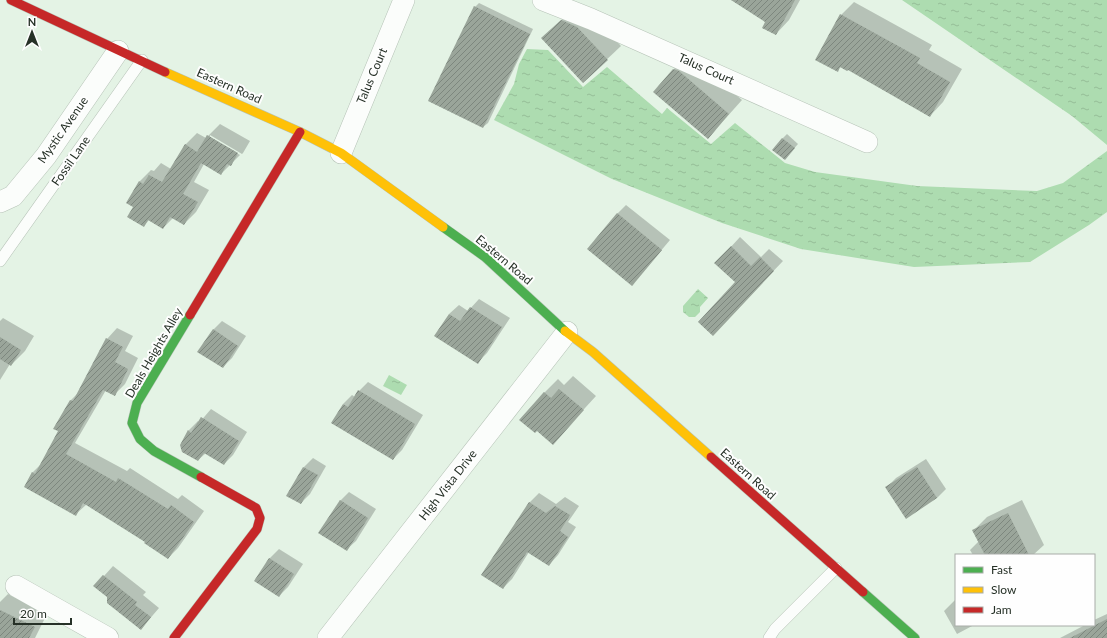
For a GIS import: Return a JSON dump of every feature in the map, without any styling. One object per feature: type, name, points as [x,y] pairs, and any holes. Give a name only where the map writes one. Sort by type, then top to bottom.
[{"type":"main road","name":"Eastern Road","points":[[11,0],[118,51],[142,60],[300,132],[340,153],[485,257],[567,332],[593,352],[915,638]]},
{"type":"main road","name":"Deals Heights Alley","points":[[174,638],[257,529],[260,518],[256,508],[154,451],[140,439],[132,423],[137,403],[300,132]]},
{"type":"street","name":"Talus Court","points":[[340,153],[404,0]]},
{"type":"street","name":"Talus Court","points":[[543,0],[591,19],[867,142]]},
{"type":"street","name":"Mystic Avenue","points":[[0,202],[13,196],[46,156],[118,51]]},
{"type":"street","name":"High Vista Drive","points":[[328,638],[567,332]]},
{"type":"street","points":[[16,586],[108,638]]},
{"type":"lane","name":"Fossil Lane","points":[[0,261],[142,60]]},
{"type":"lane","points":[[769,638],[836,568]]},
{"type":"water","points":[[902,0],[1107,0],[1107,145],[1072,116]]},
{"type":"water","points":[[527,49],[548,50],[583,87],[607,67],[662,114],[667,108],[711,144],[735,123],[785,163],[815,172],[917,186],[1037,191],[1063,183],[1107,151],[1107,212],[1030,262],[914,267],[801,249],[722,223],[612,179],[494,120],[514,84],[519,64]]},
{"type":"water","points":[[698,289],[708,298],[700,307],[700,312],[695,317],[689,317],[683,312],[683,306]]},
{"type":"water","points":[[389,375],[407,385],[401,395],[383,386]]},
{"type":"building","points":[[731,0],[795,0],[776,35],[762,28],[765,22]]},
{"type":"building","points":[[474,6],[530,34],[483,128],[428,101]]},
{"type":"building","points":[[840,14],[920,58],[917,63],[950,82],[930,117],[848,70],[847,71],[840,67],[838,72],[815,60]]},
{"type":"building","points":[[561,20],[577,27],[608,60],[583,83],[541,38]]},
{"type":"building","points":[[673,69],[679,71],[729,114],[708,139],[653,92]]},
{"type":"building","points":[[207,135],[238,153],[231,166],[227,164],[221,175],[201,163],[183,194],[198,202],[184,225],[170,217],[163,229],[148,220],[144,227],[127,217],[133,207],[126,203],[139,181],[143,184],[149,175],[162,182],[185,144],[197,152]]},
{"type":"building","points":[[782,138],[795,148],[785,160],[772,150]]},
{"type":"building","points":[[617,213],[662,250],[632,286],[587,249]]},
{"type":"building","points":[[731,246],[751,266],[760,257],[774,271],[713,336],[698,322],[735,282],[714,263]]},
{"type":"building","points":[[470,307],[502,327],[478,364],[434,336],[449,314],[460,321]]},
{"type":"building","points":[[213,329],[238,346],[223,368],[197,352]]},
{"type":"building","points":[[0,337],[21,350],[11,366],[0,359]]},
{"type":"building","points":[[106,338],[123,347],[115,362],[128,369],[115,396],[103,390],[66,454],[116,482],[118,478],[168,509],[171,505],[194,522],[168,559],[144,543],[145,542],[83,503],[76,516],[24,487],[32,472],[35,474],[58,431],[53,429],[70,400],[73,401]]},
{"type":"building","points":[[559,389],[584,410],[553,445],[537,431],[535,433],[519,420],[544,392],[551,398]]},
{"type":"building","points":[[358,390],[415,424],[393,460],[331,423],[343,404],[348,407]]},
{"type":"building","points":[[201,417],[239,441],[224,465],[204,453],[198,461],[182,452],[180,445],[188,430],[191,433]]},
{"type":"building","points":[[303,467],[318,475],[301,504],[286,496]]},
{"type":"building","points":[[917,467],[937,498],[906,519],[885,487]]},
{"type":"building","points":[[340,500],[368,518],[347,551],[318,533]]},
{"type":"building","points":[[529,502],[546,513],[555,506],[570,515],[560,531],[568,537],[549,566],[527,552],[503,589],[481,575]]},
{"type":"building","points":[[1008,513],[1028,554],[984,554],[972,530]]},
{"type":"building","points":[[269,558],[294,574],[279,597],[254,581]]},
{"type":"building","points":[[103,575],[137,602],[135,605],[151,617],[141,630],[107,603],[107,597],[93,586]]},
{"type":"building","points":[[0,610],[35,627],[29,638],[0,638]]},
{"type":"building","points":[[1107,619],[1107,638],[1070,638],[1095,626]]},
{"type":"traffic: fast","points":[[443,227],[485,257],[565,331]]},
{"type":"traffic: fast","points":[[190,315],[137,403],[132,423],[140,439],[154,451],[201,477]]},
{"type":"traffic: fast","points":[[863,592],[915,638]]},
{"type":"traffic: slow","points":[[165,72],[300,132],[341,153],[443,227]]},
{"type":"traffic: slow","points":[[565,331],[593,352],[711,457]]},
{"type":"traffic: jam","points":[[11,0],[165,72]]},
{"type":"traffic: jam","points":[[190,315],[300,132]]},
{"type":"traffic: jam","points":[[711,457],[863,592]]},
{"type":"traffic: jam","points":[[174,638],[257,529],[260,518],[256,508],[201,477]]}]
